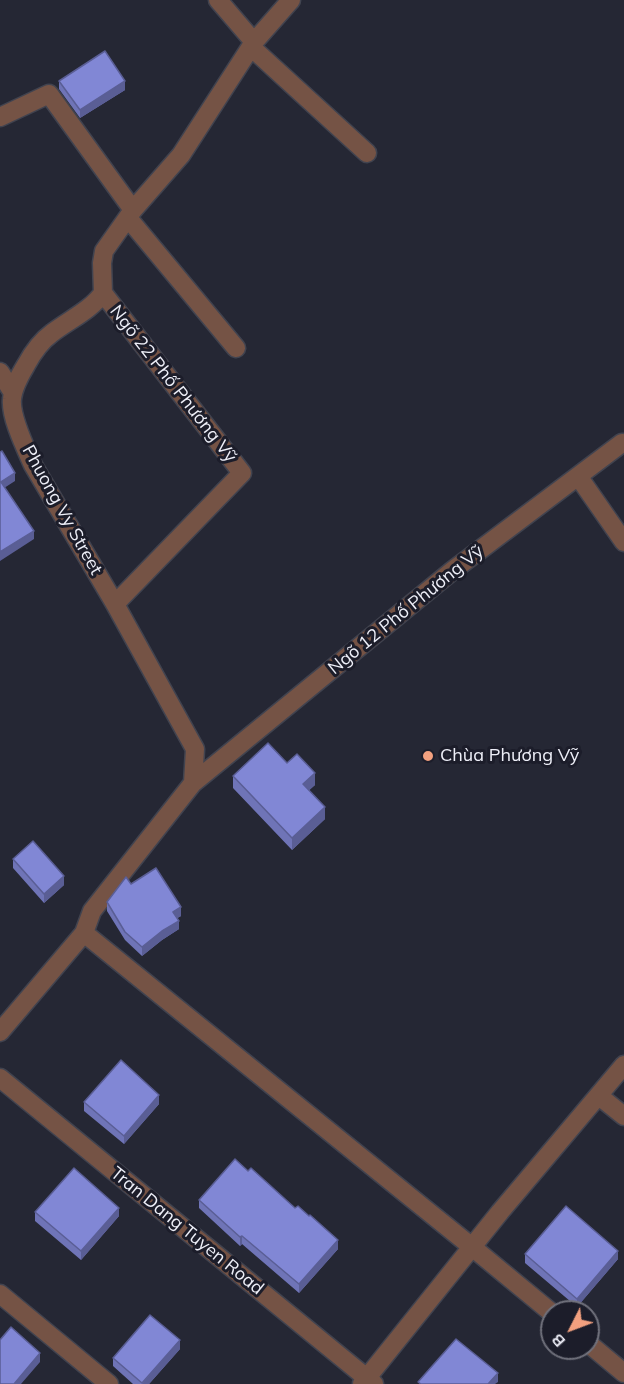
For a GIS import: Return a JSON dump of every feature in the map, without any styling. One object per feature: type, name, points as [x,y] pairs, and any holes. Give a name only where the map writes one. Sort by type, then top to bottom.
[{"type":"street","points":[[218,0],[252,45],[367,153]]},
{"type":"street","points":[[13,393],[15,384],[34,350],[50,334],[97,301],[104,293],[102,263],[104,252],[130,214],[181,155],[252,45],[291,0]]},
{"type":"street","points":[[0,117],[50,94],[130,214],[236,348]]},
{"type":"street","name":"Ngõ 22 Phố Phương Vỹ","points":[[104,293],[242,472],[115,604]]},
{"type":"street","points":[[0,372],[13,393]]},
{"type":"street","name":"Phuong Vy Street","points":[[13,393],[12,407],[33,465],[115,604],[195,749],[194,783]]},
{"type":"street","name":"Ngõ 12 Phố Phương Vỹ","points":[[194,783],[452,571],[622,443]]},
{"type":"street","points":[[578,476],[624,542]]},
{"type":"street","points":[[0,1032],[84,933],[92,911],[194,783]]},
{"type":"street","points":[[84,933],[540,1303]]},
{"type":"street","points":[[368,1382],[472,1247],[624,1065]]},
{"type":"street","name":"Tran Dang Tuyen Road","points":[[0,1078],[368,1382]]},
{"type":"street","points":[[599,1095],[624,1116]]},
{"type":"street","points":[[0,1293],[101,1382]]},
{"type":"street","points":[[600,1353],[624,1373]]},
{"type":"building","points":[[105,51],[125,81],[80,110],[59,81]]},
{"type":"building","points":[[2,451],[15,473],[1,482],[34,531],[0,552],[0,452]]},
{"type":"building","points":[[268,743],[287,763],[297,754],[315,773],[303,784],[325,807],[292,838],[233,776]]},
{"type":"building","points":[[33,841],[64,876],[44,894],[13,859]]},
{"type":"building","points":[[156,868],[181,907],[173,912],[179,921],[142,947],[125,932],[107,902],[126,877],[131,884]]},
{"type":"building","points":[[121,1060],[159,1095],[124,1136],[84,1102]]},
{"type":"building","points":[[235,1159],[248,1171],[251,1168],[295,1208],[298,1206],[338,1240],[299,1284],[242,1236],[240,1237],[199,1200]]},
{"type":"building","points":[[74,1168],[119,1208],[81,1251],[35,1212]]},
{"type":"building","points":[[566,1206],[618,1251],[577,1299],[525,1254]]},
{"type":"building","points":[[150,1315],[180,1340],[142,1383],[113,1358]]},
{"type":"building","points":[[11,1327],[40,1353],[14,1384],[0,1384],[0,1340]]},
{"type":"building","points":[[456,1339],[498,1373],[488,1384],[421,1384],[418,1382]]},
{"type":"place","name":"Chùa Phương Vỹ","points":[[428,756]]}]
